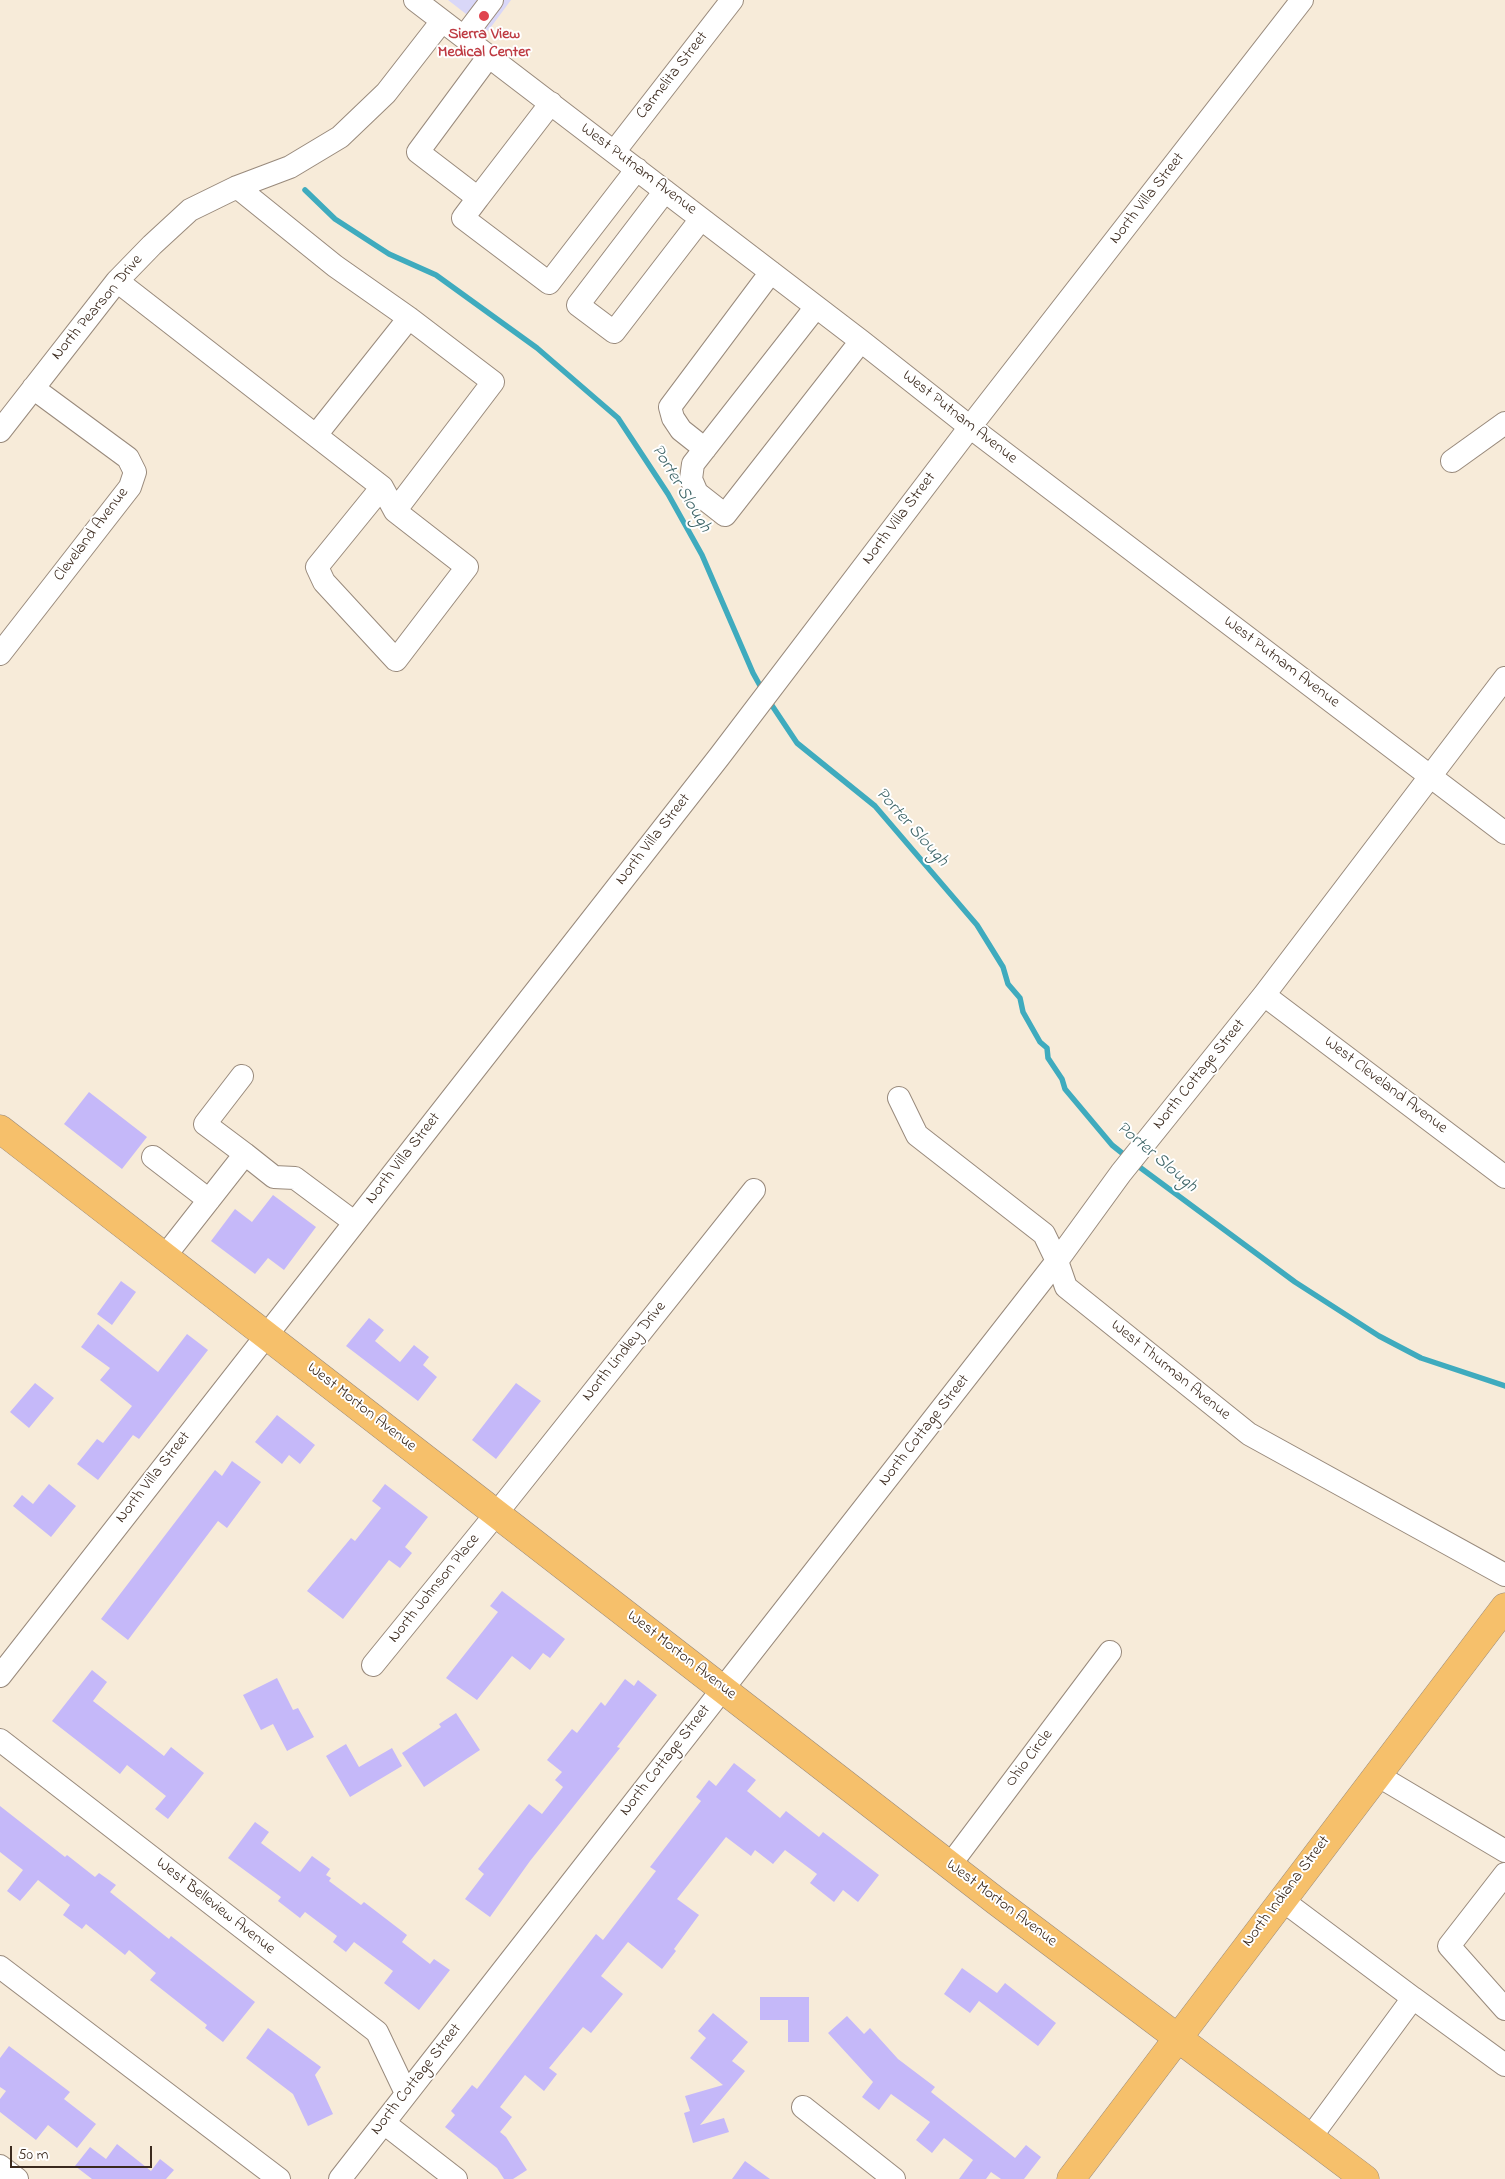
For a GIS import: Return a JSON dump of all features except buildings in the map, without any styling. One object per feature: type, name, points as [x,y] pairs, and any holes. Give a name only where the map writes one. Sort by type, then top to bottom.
[{"type":"main road","name":"West Morton Avenue","points":[[0,1128],[950,1865],[1365,2179]]},
{"type":"main road","name":"North Indiana Street","points":[[1071,2179],[1505,1607]]},
{"type":"street","name":"West Putnam Avenue","points":[[415,0],[861,341],[970,427],[1505,833]]},
{"type":"street","points":[[464,36],[492,0]]},
{"type":"street","name":"Carmelita Street","points":[[614,152],[732,0]]},
{"type":"street","name":"North Villa Street","points":[[0,1676],[777,681],[970,427],[1302,0]]},
{"type":"street","name":"North Pearson Drive","points":[[0,431],[117,281],[152,244],[190,210],[237,187],[290,167],[340,137],[386,93],[442,21]]},
{"type":"street","points":[[478,198],[418,152],[489,56]]},
{"type":"street","points":[[551,103],[463,218],[549,283],[637,169]]},
{"type":"street","points":[[237,187],[335,266],[409,318],[493,382],[395,511]]},
{"type":"street","points":[[665,191],[578,305],[614,332],[701,218]]},
{"type":"street","points":[[705,449],[680,430],[672,418],[670,407],[771,272]]},
{"type":"street","points":[[117,281],[382,486],[395,511],[467,567],[396,660],[324,582],[317,567],[382,486]]},
{"type":"street","points":[[816,307],[693,464],[691,471],[694,486],[702,498],[725,515],[861,341]]},
{"type":"street","points":[[316,435],[409,318]]},
{"type":"street","name":"Cleveland Avenue","points":[[0,654],[130,486],[135,472],[128,458],[33,388]]},
{"type":"street","points":[[1452,461],[1505,423]]},
{"type":"street","name":"North Cottage Street","points":[[340,2179],[1057,1261],[1121,1173],[1264,995],[1505,678]]},
{"type":"street","name":"West Cleveland Avenue","points":[[1264,995],[1505,1177]]},
{"type":"street","points":[[242,1076],[205,1124],[274,1177],[295,1178],[354,1222]]},
{"type":"street","name":"West Thurman Avenue","points":[[899,1098],[917,1135],[1044,1234],[1057,1261],[1066,1287],[1248,1434],[1505,1575]]},
{"type":"street","points":[[165,1256],[244,1154]]},
{"type":"street","points":[[153,1157],[209,1200]]},
{"type":"street","name":"North Lindley Drive","points":[[496,1514],[754,1190]]},
{"type":"street","name":"North Johnson Place","points":[[373,1664],[496,1514]]},
{"type":"street","name":"Ohio Circle","points":[[950,1865],[1110,1652]]},
{"type":"street","name":"West Belleview Avenue","points":[[0,1740],[378,2032],[406,2093]]},
{"type":"street","points":[[1377,1775],[1505,1851]]},
{"type":"street","points":[[1505,1874],[1449,1946],[1505,2009]]},
{"type":"street","points":[[1282,1900],[1505,2066]]},
{"type":"street","points":[[0,1967],[279,2179]]},
{"type":"street","points":[[1310,2138],[1413,1998]]},
{"type":"street","points":[[803,2107],[894,2179]]},
{"type":"street","points":[[384,2123],[456,2179]]},
{"type":"street","points":[[0,2166],[16,2179]]},
{"type":"shaded area","name":"Sierra View Medical Center","points":[[448,0],[511,0],[488,31]]},
{"type":"waterway","name":"Porter Slough","points":[[305,190],[335,219],[389,254],[436,275],[537,348],[618,418],[668,494],[702,555],[753,673],[763,691]]},
{"type":"waterway","name":"Porter Slough","points":[[769,701],[797,743],[875,806],[977,925],[1003,967],[1008,984],[1020,998],[1023,1012],[1040,1042],[1047,1048],[1048,1058],[1062,1079],[1065,1089],[1112,1145],[1127,1157]]},
{"type":"waterway","name":"Porter Slough","points":[[1134,1163],[1295,1282],[1379,1336],[1421,1358],[1505,1386]]},
{"type":"place","name":"Sierra View Medical Center","points":[[484,16]]}]
